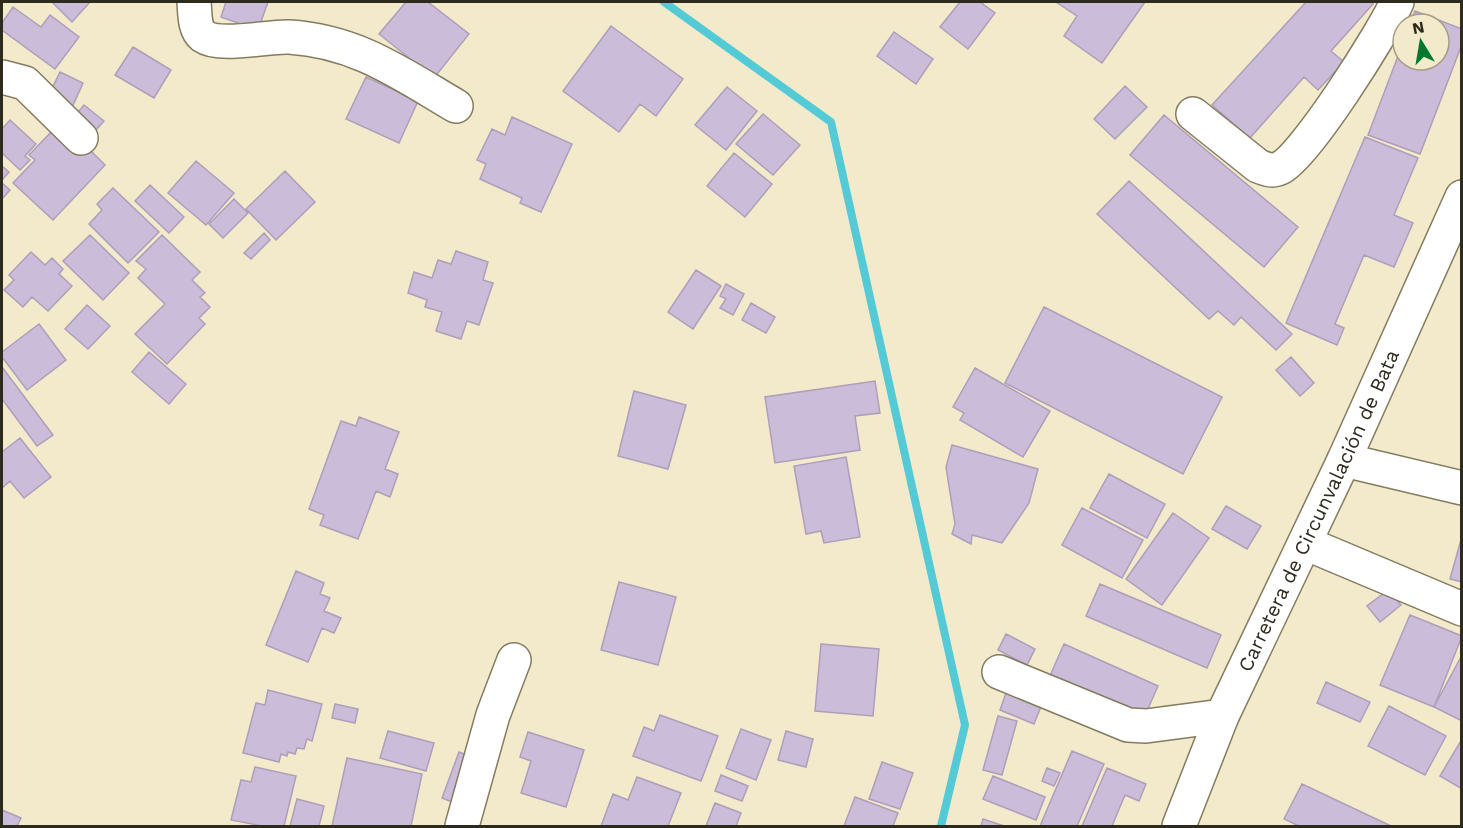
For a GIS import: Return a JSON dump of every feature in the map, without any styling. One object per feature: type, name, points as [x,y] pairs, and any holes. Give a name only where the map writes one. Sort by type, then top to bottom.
[{"type":"street","points":[[194,2],[196,23],[202,35],[215,41],[289,37],[347,46],[381,62],[456,106]]},
{"type":"street","points":[[1193,114],[1258,166],[1271,170],[1282,168],[1296,157],[1349,82],[1397,2]]},
{"type":"street","points":[[2,77],[25,83],[81,138]]},
{"type":"street","name":"Carretera de Circunvalación de Bata","points":[[1179,826],[1222,716],[1344,459],[1461,197]]},
{"type":"street","points":[[1344,459],[1461,488]]},
{"type":"street","points":[[1305,543],[1461,609]]},
{"type":"street","points":[[462,826],[494,715],[514,660]]},
{"type":"street","points":[[999,672],[1128,725],[1146,726],[1222,716]]},
{"type":"building","points":[[52,2],[90,2],[72,22]]},
{"type":"building","points":[[226,2],[268,2],[258,30],[221,17]]},
{"type":"building","points":[[406,2],[428,2],[469,34],[434,78],[379,34]]},
{"type":"building","points":[[960,2],[980,2],[995,13],[968,49],[940,27]]},
{"type":"building","points":[[1056,2],[1145,2],[1102,63],[1064,36],[1077,16]]},
{"type":"building","points":[[1306,2],[1371,2],[1373,4],[1331,51],[1344,62],[1318,90],[1304,77],[1250,138],[1212,105]]},
{"type":"building","points":[[13,7],[41,27],[50,15],[79,37],[55,69],[2,30],[2,23]]},
{"type":"building","points":[[1451,25],[1462,29],[1462,44],[1420,154],[1368,135],[1392,72],[1451,72]]},
{"type":"building","points":[[611,26],[683,79],[656,116],[640,104],[619,132],[563,91]]},
{"type":"building","points":[[894,32],[933,59],[916,84],[877,56]]},
{"type":"building","points":[[133,47],[171,70],[154,98],[115,75]]},
{"type":"building","points":[[60,72],[83,83],[70,112],[46,101]]},
{"type":"building","points":[[366,77],[418,101],[399,143],[346,119]]},
{"type":"building","points":[[1125,86],[1147,107],[1115,139],[1094,119]]},
{"type":"building","points":[[727,87],[757,111],[726,150],[695,125]]},
{"type":"building","points":[[84,105],[104,121],[87,140],[68,124]]},
{"type":"building","points":[[763,114],[800,145],[773,175],[736,144]]},
{"type":"building","points":[[1164,115],[1298,227],[1264,267],[1130,155]]},
{"type":"building","points":[[512,117],[572,144],[541,212],[520,203],[522,198],[480,179],[486,164],[477,160],[492,129],[505,135]]},
{"type":"building","points":[[10,120],[36,144],[25,156],[30,160],[20,170],[2,153],[2,129]]},
{"type":"building","points":[[55,128],[86,146],[105,165],[53,220],[13,183],[35,160],[29,155]]},
{"type":"building","points":[[1365,137],[1418,158],[1394,215],[1413,223],[1394,267],[1364,255],[1335,324],[1344,328],[1337,345],[1286,323]]},
{"type":"building","points":[[734,153],[772,184],[745,217],[707,186]]},
{"type":"building","points":[[196,161],[234,193],[206,225],[168,193]]},
{"type":"building","points":[[2,166],[9,172],[2,180]]},
{"type":"building","points":[[285,171],[315,202],[276,240],[246,209]]},
{"type":"building","points":[[1129,181],[1292,334],[1276,350],[1241,317],[1234,325],[1218,311],[1209,319],[1097,214]]},
{"type":"building","points":[[2,183],[10,190],[2,199]]},
{"type":"building","points":[[150,185],[184,217],[169,233],[135,201]]},
{"type":"building","points":[[113,188],[159,232],[128,263],[89,224],[102,210],[97,204]]},
{"type":"building","points":[[234,199],[248,213],[223,238],[209,224]]},
{"type":"building","points":[[264,233],[270,240],[251,259],[244,253]]},
{"type":"building","points":[[90,235],[129,273],[103,300],[63,261]]},
{"type":"building","points":[[162,235],[200,272],[192,280],[205,293],[200,297],[210,307],[199,318],[205,324],[167,364],[135,334],[165,304],[138,278],[146,269],[136,261]]},
{"type":"building","points":[[456,251],[488,262],[483,280],[493,283],[479,325],[467,321],[461,339],[436,331],[442,312],[425,307],[427,300],[408,293],[414,272],[432,278],[438,260],[451,264]]},
{"type":"building","points":[[31,252],[45,265],[52,258],[63,269],[59,274],[72,286],[48,311],[32,297],[23,307],[4,290],[14,280],[9,275]]},
{"type":"building","points":[[696,270],[721,286],[693,329],[668,312]]},
{"type":"building","points":[[726,284],[744,294],[733,315],[720,308],[726,299],[720,296]]},
{"type":"building","points":[[751,303],[775,317],[766,333],[742,320]]},
{"type":"building","points":[[87,305],[110,326],[88,349],[65,329]]},
{"type":"building","points":[[1044,307],[1222,397],[1183,474],[1005,383]]},
{"type":"building","points":[[39,324],[66,360],[27,390],[2,357],[2,352]]},
{"type":"building","points":[[149,352],[186,384],[169,404],[132,372]]},
{"type":"building","points":[[1291,357],[1314,383],[1300,396],[1276,370]]},
{"type":"building","points":[[2,367],[53,435],[37,446],[2,399]]},
{"type":"building","points":[[975,368],[1050,411],[1023,457],[960,420],[964,413],[953,407]]},
{"type":"building","points":[[875,381],[880,413],[855,416],[860,450],[775,463],[765,397]]},
{"type":"building","points":[[634,391],[686,405],[668,469],[618,456]]},
{"type":"building","points":[[359,417],[399,432],[385,469],[398,474],[390,497],[376,491],[358,539],[320,525],[324,515],[309,509],[341,421],[356,426]]},
{"type":"building","points":[[20,438],[51,477],[24,498],[10,481],[2,488],[2,452]]},
{"type":"building","points":[[952,445],[1038,469],[1029,503],[1002,543],[972,535],[971,544],[952,534],[955,524],[946,467]]},
{"type":"building","points":[[846,457],[860,537],[824,543],[821,531],[806,534],[794,466]]},
{"type":"building","points":[[1109,474],[1165,504],[1147,538],[1090,508]]},
{"type":"building","points":[[1226,506],[1261,526],[1247,549],[1212,529]]},
{"type":"building","points":[[1082,508],[1143,540],[1122,578],[1062,545]]},
{"type":"building","points":[[1173,513],[1209,538],[1162,605],[1126,579]]},
{"type":"building","points":[[1462,536],[1462,582],[1450,579]]},
{"type":"building","points":[[296,571],[324,583],[320,594],[330,598],[324,611],[341,618],[334,633],[322,628],[308,662],[266,645]]},
{"type":"building","points":[[619,582],[676,597],[658,665],[601,650]]},
{"type":"building","points":[[1100,584],[1221,635],[1207,668],[1086,616]]},
{"type":"building","points":[[1388,590],[1401,605],[1380,622],[1367,606]]},
{"type":"building","points":[[1410,615],[1462,636],[1434,707],[1380,685]]},
{"type":"building","points":[[1006,634],[1035,649],[1027,665],[998,650]]},
{"type":"building","points":[[821,644],[879,649],[873,716],[815,711]]},
{"type":"building","points":[[1064,644],[1158,686],[1143,720],[1049,678]]},
{"type":"building","points":[[1462,655],[1462,721],[1434,707]]},
{"type":"building","points":[[1326,682],[1370,702],[1360,722],[1317,703]]},
{"type":"building","points":[[268,690],[322,704],[312,741],[307,739],[304,749],[297,748],[295,754],[288,752],[287,756],[281,754],[279,762],[243,753],[256,703],[265,705]]},
{"type":"building","points":[[1007,690],[1042,704],[1034,724],[1000,710]]},
{"type":"building","points":[[335,704],[358,709],[355,723],[332,718]]},
{"type":"building","points":[[1389,706],[1446,736],[1425,775],[1368,746]]},
{"type":"building","points":[[660,715],[718,736],[701,781],[633,756],[644,727],[654,731]]},
{"type":"building","points":[[998,716],[1017,721],[1002,775],[983,770]]},
{"type":"building","points":[[741,729],[771,740],[756,780],[726,768]]},
{"type":"building","points":[[388,731],[434,743],[426,771],[380,758]]},
{"type":"building","points":[[786,731],[813,739],[806,767],[778,760]]},
{"type":"building","points":[[528,732],[584,750],[566,807],[521,793],[531,761],[520,757]]},
{"type":"building","points":[[1462,739],[1462,789],[1440,776]]},
{"type":"building","points":[[1072,751],[1104,764],[1077,826],[1040,826]]},
{"type":"building","points":[[459,752],[477,759],[460,805],[442,798]]},
{"type":"building","points":[[347,758],[422,774],[411,826],[332,826]]},
{"type":"building","points":[[882,762],[913,773],[900,809],[869,799]]},
{"type":"building","points":[[255,767],[296,776],[284,826],[262,826],[231,820],[241,780],[251,782]]},
{"type":"building","points":[[1047,768],[1060,773],[1054,786],[1042,781]]},
{"type":"building","points":[[1107,768],[1146,784],[1139,801],[1125,795],[1112,826],[1082,826]]},
{"type":"building","points":[[721,775],[748,786],[742,801],[715,791]]},
{"type":"building","points":[[993,776],[1045,797],[1036,820],[983,799]]},
{"type":"building","points":[[637,777],[681,793],[668,826],[601,826],[613,794],[628,800]]},
{"type":"building","points":[[1302,784],[1391,826],[1299,826],[1284,819]]},
{"type":"building","points":[[855,797],[898,813],[893,826],[844,826]]},
{"type":"building","points":[[297,799],[324,806],[319,826],[290,826]]},
{"type":"building","points":[[715,803],[741,813],[736,826],[706,826]]},
{"type":"building","points":[[2,810],[21,818],[17,826],[2,826]]},
{"type":"building","points":[[983,819],[1004,826],[981,826]]},
{"type":"waterway","points":[[664,2],[831,122],[965,725],[941,826]]}]
